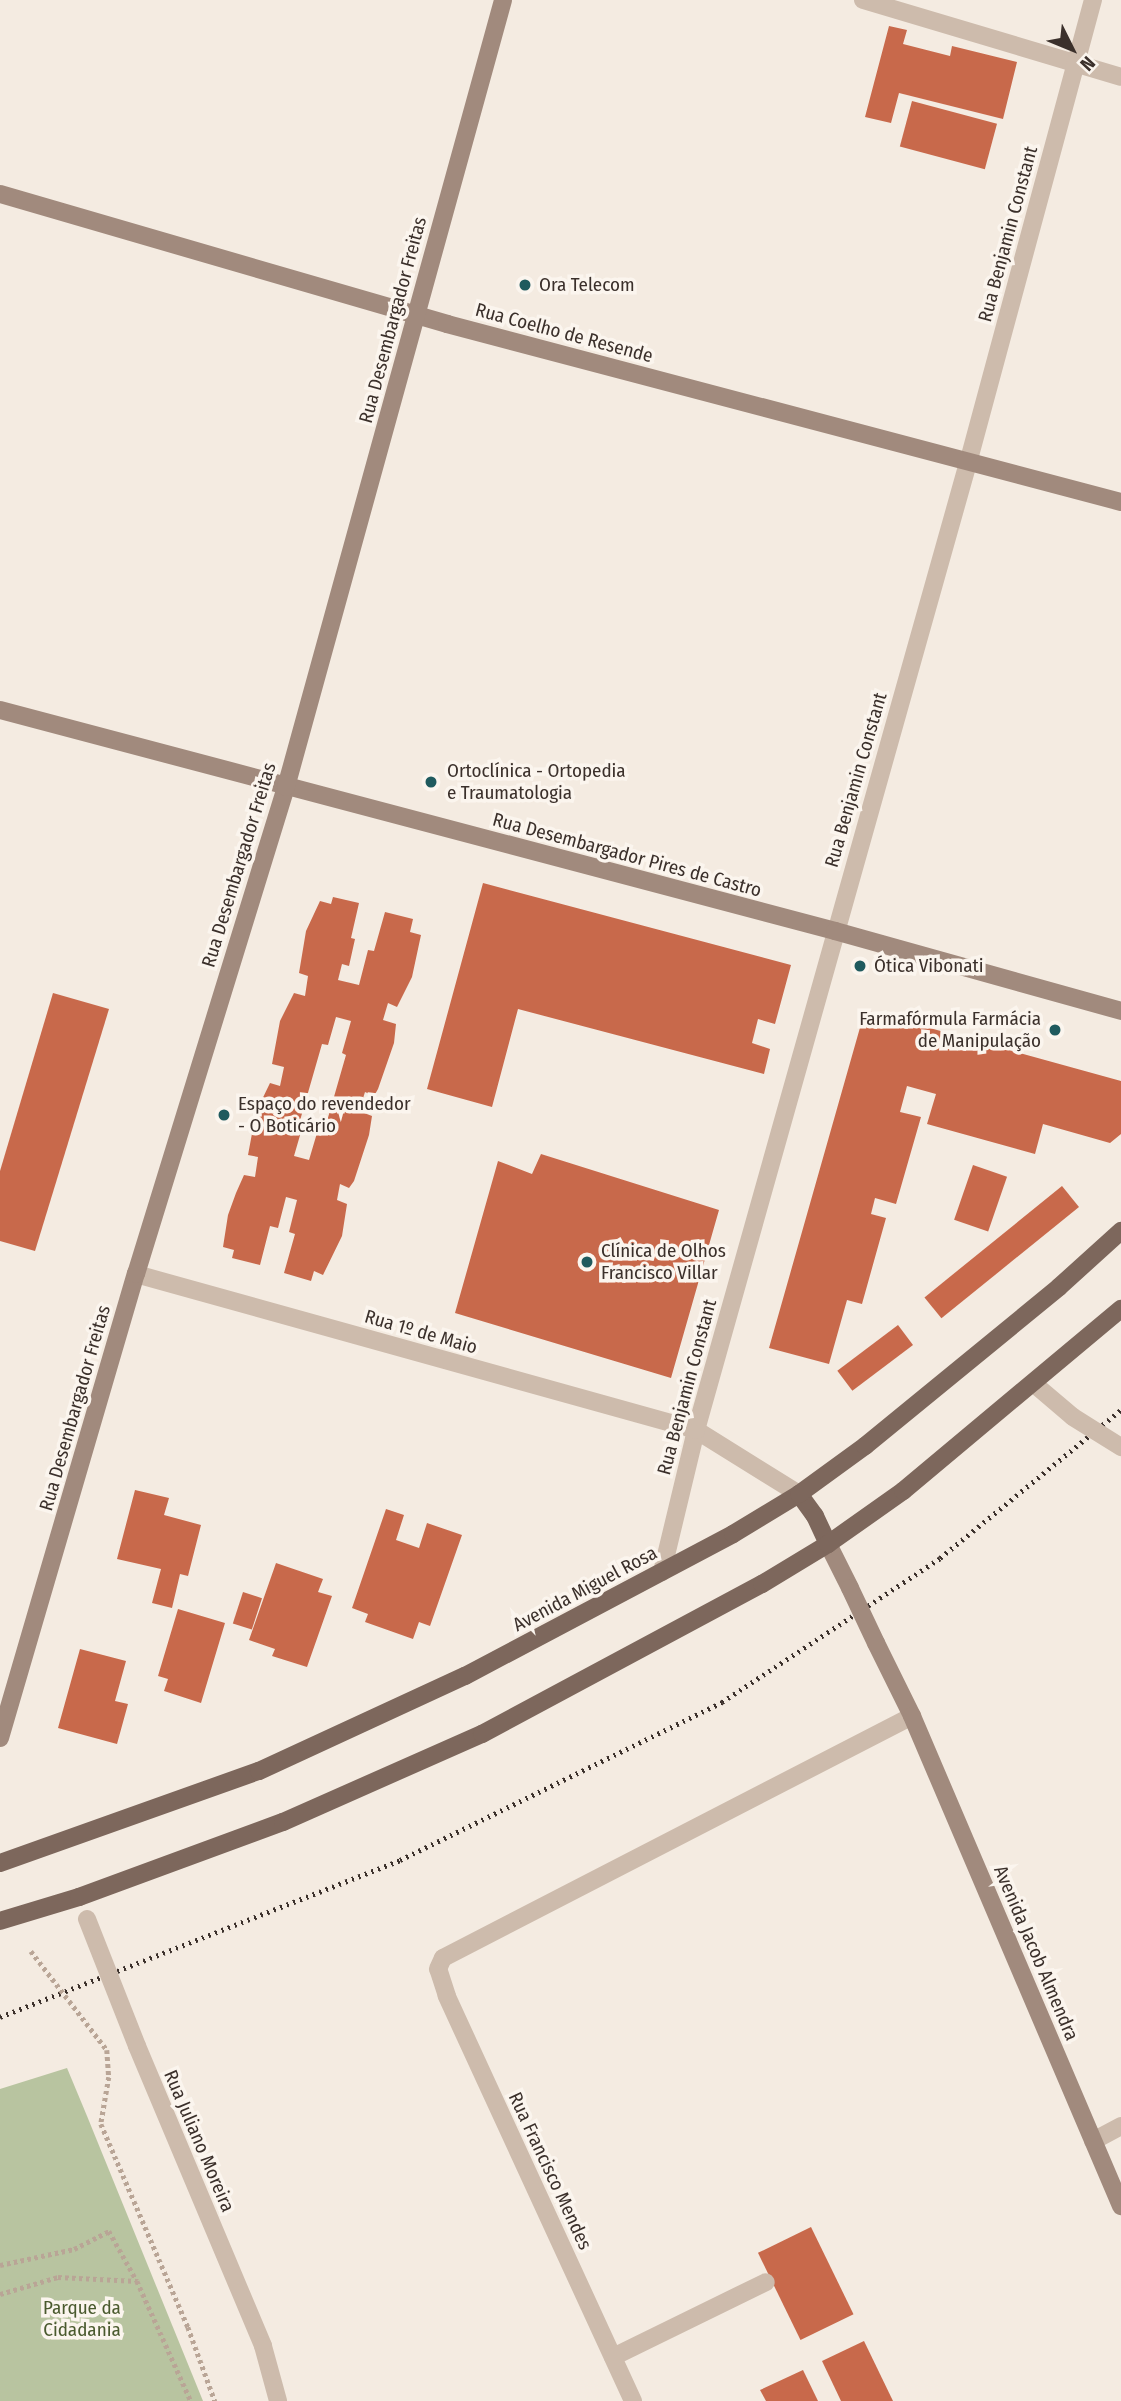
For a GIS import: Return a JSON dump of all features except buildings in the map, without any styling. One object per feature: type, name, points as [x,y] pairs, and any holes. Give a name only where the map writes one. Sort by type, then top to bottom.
[{"type":"main road","name":"Avenida Miguel Rosa","points":[[0,1863],[259,1771],[465,1676],[662,1572],[799,1494],[876,1437],[1059,1287],[1121,1231]]},
{"type":"main road","points":[[0,1921],[79,1897],[282,1822],[482,1734],[762,1584],[828,1544],[903,1491],[1121,1309]]},
{"type":"main road","points":[[799,1494],[815,1516],[828,1544]]},
{"type":"street","name":"Rua Desembargador Freitas","points":[[0,1738],[136,1274],[285,787],[503,0]]},
{"type":"street","points":[[863,0],[1121,77]]},
{"type":"street","name":"Rua Benjamin Constant","points":[[662,1572],[696,1430],[968,463],[1093,0]]},
{"type":"street","name":"Rua Coelho de Resende","points":[[0,194],[416,315],[1121,502]]},
{"type":"street","name":"Rua Desembargador Pires de Castro","points":[[0,710],[835,931],[1121,1011]]},
{"type":"street","name":"Rua 1º de Maio","points":[[136,1274],[696,1430],[799,1494]]},
{"type":"street","points":[[1033,1384],[1073,1417],[1121,1447]]},
{"type":"street","name":"Avenida Jacob Almendra","points":[[828,1544],[912,1716],[1121,2206]]},
{"type":"street","name":"Rua Francisco Mendes","points":[[633,2401],[447,1996],[438,1969],[443,1958],[912,1716]]},
{"type":"street","name":"Rua Juliano Moreira","points":[[79,1897],[137,2046],[263,2346],[278,2401]]},
{"type":"street","points":[[1093,2141],[1121,2126]]},
{"type":"street","points":[[613,2357],[766,2282]]},
{"type":"path","points":[[31,1951],[107,2050],[109,2077],[101,2124],[188,2327],[215,2401]]},
{"type":"path","points":[[0,2265],[74,2249],[109,2231],[137,2281],[191,2401]]},
{"type":"path","points":[[0,2294],[58,2277],[137,2281]]},
{"type":"green space","name":"Parque da Cidadania","points":[[67,2068],[203,2401],[0,2401],[0,2089]]},
{"type":"railway","points":[[0,2017],[400,1860],[722,1702],[940,1558],[1121,1410]]},
{"type":"place","name":"Ora Telecom","points":[[525,285]]},
{"type":"place","name":"Ortoclínica - Ortopedia e Traumatologia","points":[[431,782]]},
{"type":"place","name":"Ótica Vibonati","points":[[860,966]]},
{"type":"place","name":"Farmafórmula Farmácia de Manipulação","points":[[1055,1030]]},
{"type":"place","name":"Espaço do revendedor - O Boticário","points":[[224,1115]]},
{"type":"place","name":"Clínica de Olhos Francisco Villar","points":[[587,1262]]}]
